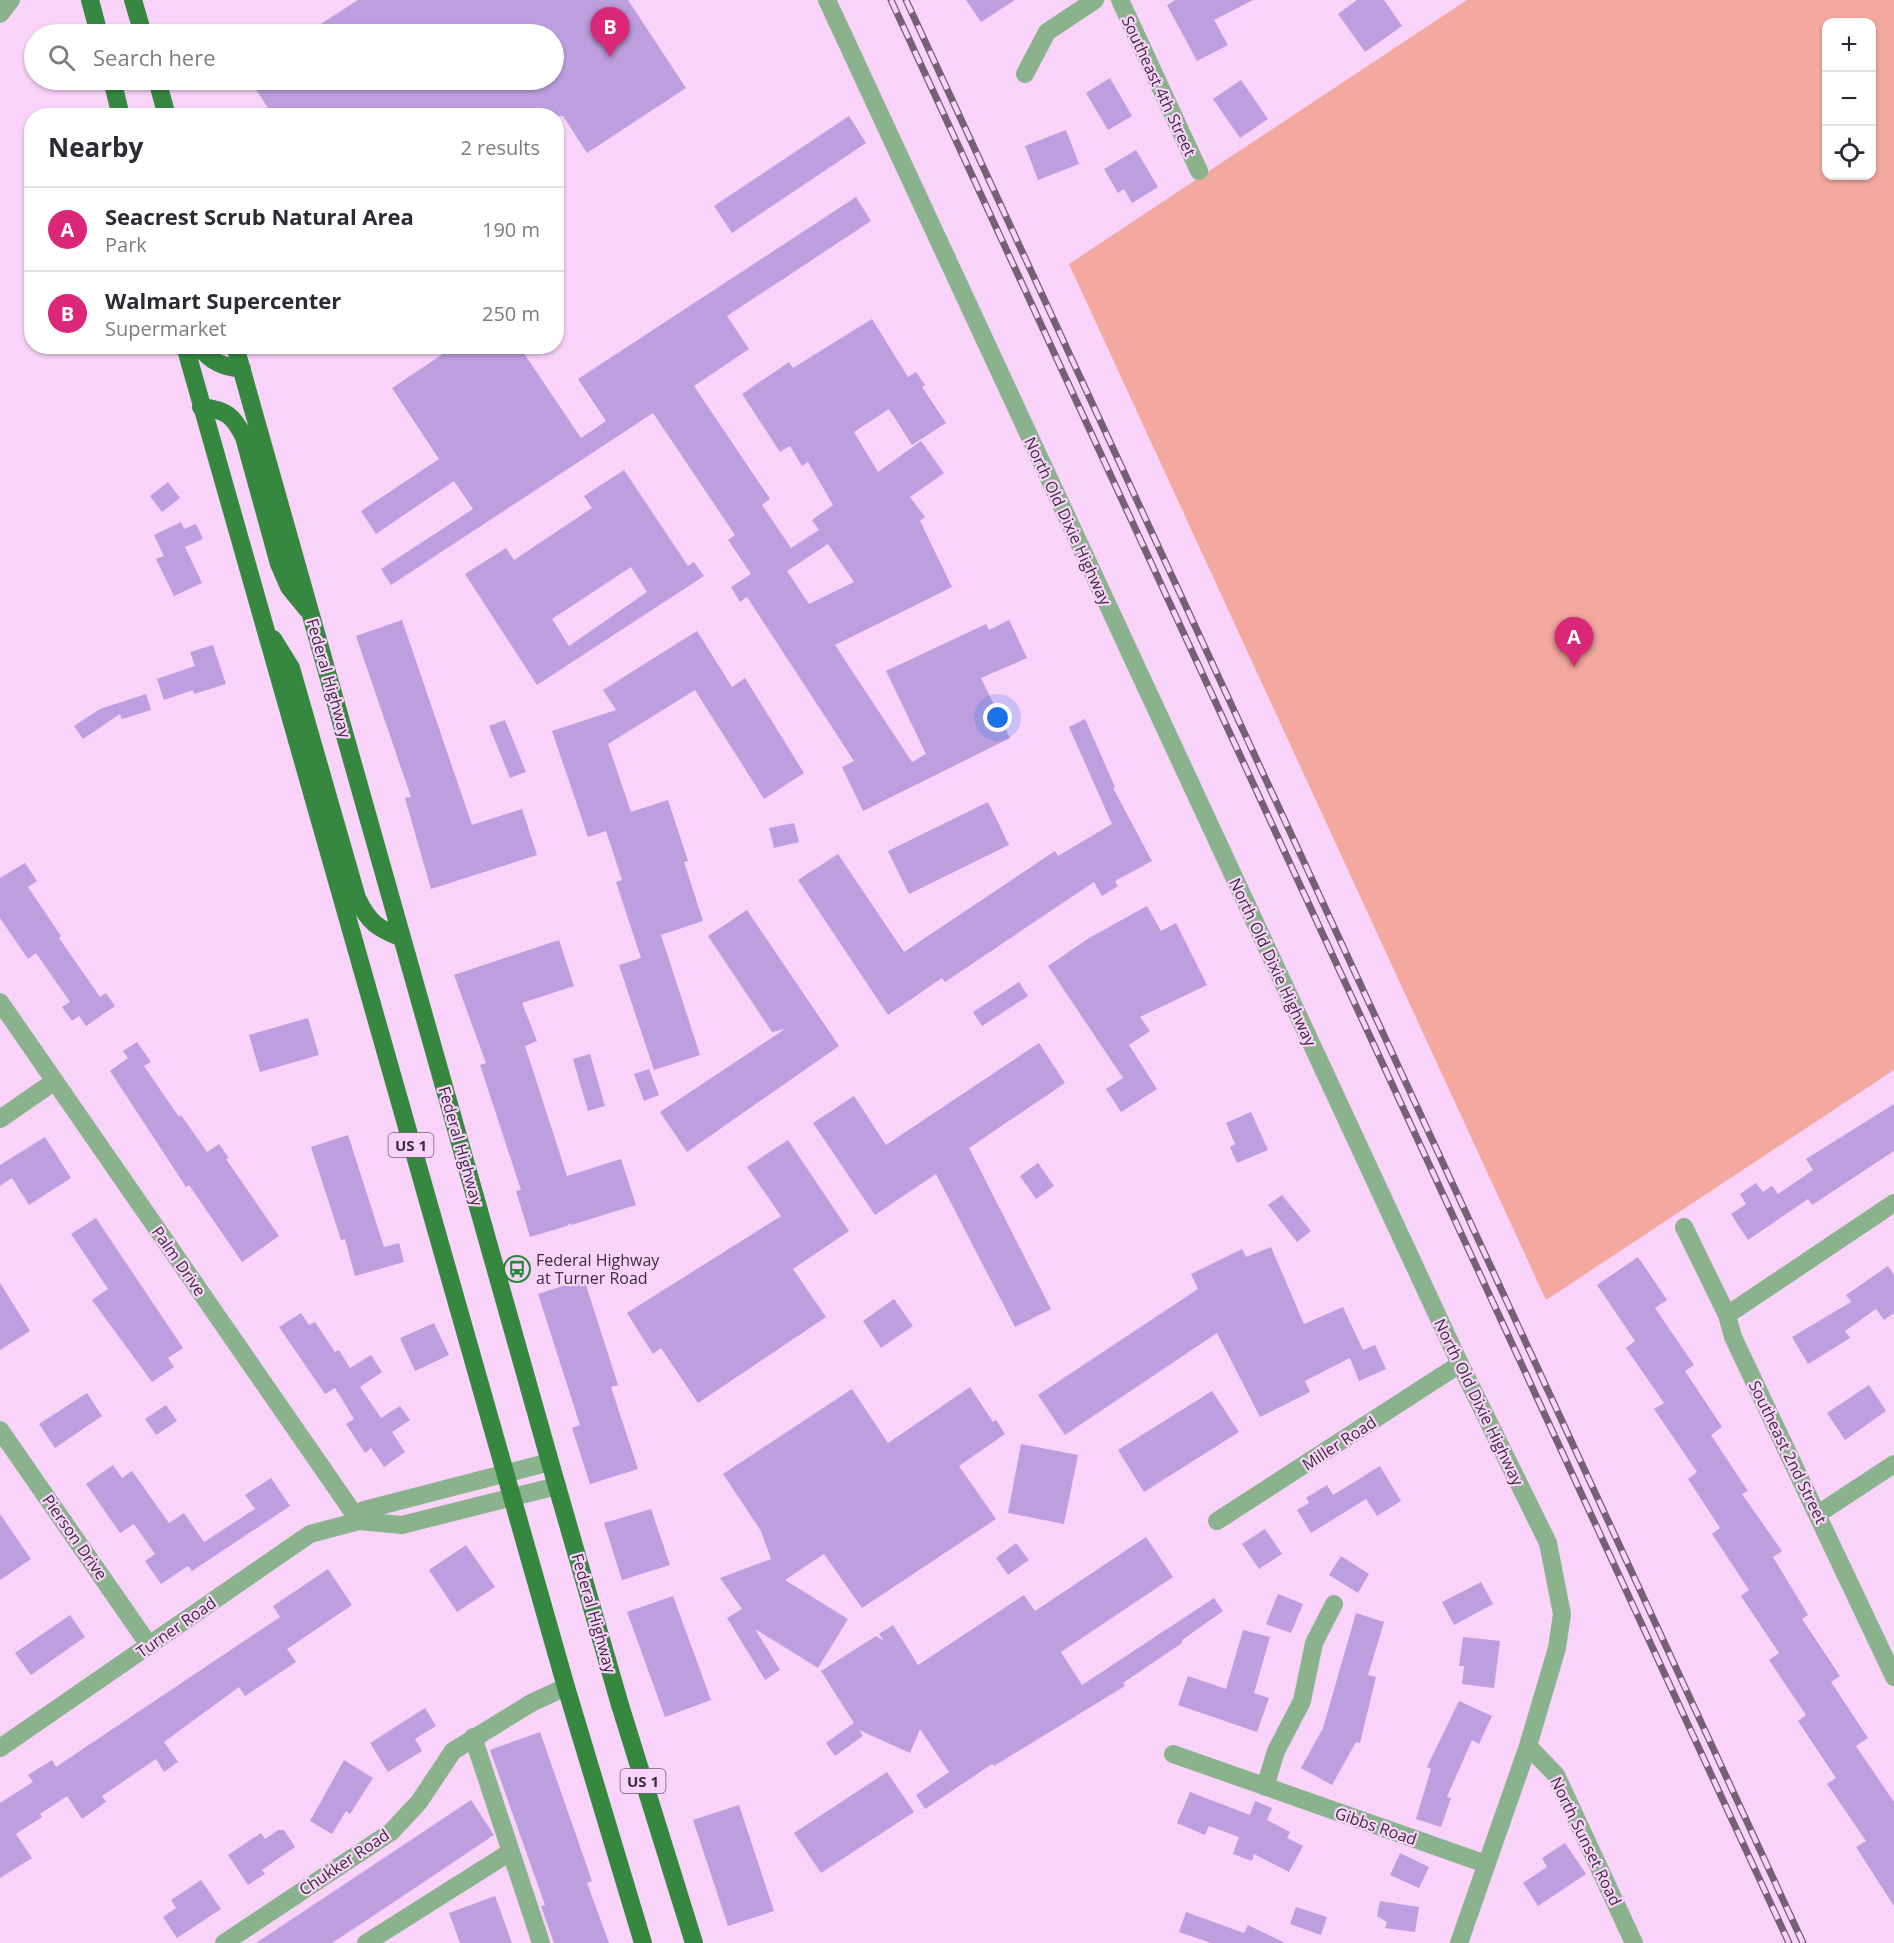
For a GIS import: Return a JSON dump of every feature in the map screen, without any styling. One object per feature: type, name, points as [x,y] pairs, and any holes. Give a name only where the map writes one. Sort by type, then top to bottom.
[{"type":"main road","points":[[90,0],[96,24]]},
{"type":"main road","points":[[133,0],[140,24]]},
{"type":"main road","points":[[114,90],[119,108]]},
{"type":"main road","points":[[160,90],[165,108]]},
{"type":"main road","name":"US 1","points":[[187,354],[566,1687],[643,1943]]},
{"type":"main road","points":[[205,354],[223,367],[242,369]]},
{"type":"main road","name":"Federal Highway","points":[[237,354],[550,1462],[623,1715],[694,1943]]},
{"type":"main road","points":[[201,408],[221,409],[236,422],[244,437],[279,564],[289,587],[310,612]]},
{"type":"main road","points":[[265,631],[279,645],[291,668],[357,898],[365,915],[378,928],[402,938]]},
{"type":"street","points":[[0,14],[11,0]]},
{"type":"street","name":"North Old Dixie Highway","points":[[826,0],[1460,1364],[1548,1543],[1561,1598],[1562,1614],[1557,1648],[1528,1746],[1459,1943]]},
{"type":"street","points":[[1025,74],[1047,32],[1095,0]]},
{"type":"street","name":"Southeast 4th Street","points":[[1120,0],[1199,171]]},
{"type":"street","name":"Palm Drive","points":[[0,1002],[358,1521]]},
{"type":"street","points":[[0,1119],[55,1081]]},
{"type":"street","points":[[1727,1315],[1894,1203]]},
{"type":"street","name":"Southeast 2nd Street","points":[[1684,1227],[1727,1315],[1733,1337],[1894,1677]]},
{"type":"street","name":"Miller Road","points":[[1217,1521],[1460,1364]]},
{"type":"street","name":"Pierson Drive","points":[[0,1430],[149,1645]]},
{"type":"street","name":"Turner Road","points":[[358,1521],[364,1510],[550,1462]]},
{"type":"street","points":[[1818,1514],[1894,1464]]},
{"type":"street","name":"Turner Road","points":[[0,1748],[310,1534],[358,1521],[402,1525],[557,1486]]},
{"type":"street","points":[[1265,1787],[1276,1751],[1302,1701],[1314,1643],[1334,1604]]},
{"type":"street","name":"Chukker Road","points":[[224,1943],[391,1832],[419,1802],[453,1751],[533,1702],[566,1687]]},
{"type":"street","points":[[473,1737],[541,1943]]},
{"type":"street","name":"North Sunset Road","points":[[1528,1746],[1556,1775],[1634,1943]]},
{"type":"street","name":"Gibbs Road","points":[[1173,1754],[1486,1864]]},
{"type":"street","points":[[366,1943],[510,1852]]},
{"type":"shaded area","points":[[1467,0],[1894,0],[1894,1070],[1546,1300],[1069,264]]},
{"type":"building","points":[[358,0],[628,0],[686,88],[587,153],[564,118],[564,108],[268,108],[256,90],[564,90],[564,24],[321,24]]},
{"type":"building","points":[[966,0],[1015,0],[981,22]]},
{"type":"building","points":[[1175,0],[1253,0],[1214,20],[1228,45],[1197,61],[1167,5]]},
{"type":"building","points":[[1357,0],[1384,0],[1402,26],[1365,52],[1338,14]]},
{"type":"building","points":[[1110,78],[1132,116],[1108,130],[1086,93]]},
{"type":"building","points":[[1241,80],[1268,119],[1240,138],[1213,99]]},
{"type":"building","points":[[849,116],[866,143],[732,233],[714,206]]},
{"type":"building","points":[[1066,130],[1079,164],[1038,180],[1025,146]]},
{"type":"building","points":[[1136,150],[1158,187],[1132,203],[1124,189],[1118,193],[1104,169]]},
{"type":"building","points":[[856,197],[871,221],[727,316],[749,349],[694,386],[770,499],[762,505],[791,548],[819,530],[812,520],[833,505],[808,462],[802,466],[790,446],[780,452],[742,394],[789,362],[793,368],[872,319],[908,377],[916,372],[925,385],[922,387],[946,423],[912,445],[889,409],[854,432],[878,472],[921,441],[944,473],[910,497],[925,517],[920,521],[952,587],[835,645],[912,762],[926,754],[886,671],[986,624],[989,630],[1009,620],[1027,658],[981,678],[1010,738],[863,811],[842,767],[854,761],[747,597],[740,602],[731,587],[751,574],[728,540],[735,535],[653,413],[391,585],[381,569],[473,509],[454,481],[376,534],[361,511],[439,459],[392,388],[443,354],[524,354],[581,438],[606,421],[578,379]],"holes":[[[828,544],[854,582],[809,604],[787,571]]]},
{"type":"building","points":[[624,470],[688,566],[694,562],[704,576],[537,685],[465,574],[506,548],[514,560],[592,508],[584,496]],"holes":[[[631,567],[647,592],[569,646],[552,619]]]},
{"type":"building","points":[[168,482],[180,498],[162,512],[150,496]]},
{"type":"building","points":[[181,522],[184,529],[196,524],[203,539],[185,547],[202,583],[174,596],[156,559],[164,556],[154,535]]},
{"type":"building","points":[[402,620],[472,825],[522,809],[537,855],[431,889],[405,798],[411,797],[356,636]]},
{"type":"building","points":[[697,631],[732,687],[745,678],[804,773],[764,799],[695,690],[608,744],[631,812],[668,800],[688,861],[684,862],[703,921],[661,935],[700,1055],[654,1070],[619,965],[641,958],[616,882],[622,880],[606,831],[588,837],[552,731],[616,710],[603,690]]},
{"type":"building","points":[[213,645],[226,684],[194,694],[193,690],[164,700],[157,679],[195,666],[190,652]]},
{"type":"building","points":[[146,694],[151,710],[122,719],[120,714],[83,739],[74,726],[100,709]]},
{"type":"building","points":[[1085,719],[1115,787],[1113,788],[1152,861],[1115,881],[1118,886],[1102,896],[1094,882],[945,982],[942,978],[888,1015],[798,880],[838,854],[904,952],[1055,851],[1058,856],[1112,824],[1069,727]]},
{"type":"building","points":[[505,720],[526,772],[510,778],[489,726]]},
{"type":"building","points":[[988,802],[1009,845],[909,894],[888,851]]},
{"type":"building","points":[[794,823],[799,842],[774,848],[769,828]]},
{"type":"building","points":[[25,863],[37,881],[28,887],[61,936],[59,938],[100,997],[106,993],[115,1006],[86,1026],[79,1016],[72,1021],[62,1007],[70,1002],[36,953],[28,959],[0,918],[0,878]]},
{"type":"building","points":[[1147,906],[1161,931],[1176,923],[1207,985],[1140,1017],[1150,1031],[1129,1045],[1157,1089],[1121,1112],[1106,1089],[1123,1078],[1048,966],[1089,938]]},
{"type":"building","points":[[747,910],[839,1046],[687,1152],[660,1112],[785,1029],[772,1032],[708,936]]},
{"type":"building","points":[[559,940],[574,986],[522,1003],[537,1041],[525,1046],[567,1176],[621,1159],[636,1205],[571,1225],[570,1223],[567,1226],[530,1237],[516,1191],[521,1190],[480,1065],[486,1063],[454,975]]},
{"type":"building","points":[[1019,982],[1028,996],[982,1026],[973,1012]]},
{"type":"building","points":[[308,1018],[319,1055],[260,1072],[249,1035]]},
{"type":"building","points":[[137,1042],[151,1062],[144,1066],[179,1117],[181,1115],[207,1152],[219,1144],[229,1158],[226,1159],[279,1236],[242,1262],[189,1185],[186,1187],[110,1071],[128,1058],[123,1051]]},
{"type":"building","points":[[1039,1043],[1065,1083],[969,1148],[1051,1309],[1015,1327],[936,1174],[875,1215],[813,1123],[854,1096],[886,1145]]},
{"type":"building","points":[[590,1054],[605,1106],[588,1111],[573,1059]]},
{"type":"building","points":[[649,1069],[659,1095],[644,1101],[634,1074]]},
{"type":"building","points":[[1894,1104],[1894,1151],[1812,1205],[1808,1199],[1748,1240],[1731,1214],[1746,1204],[1740,1194],[1756,1183],[1763,1192],[1772,1186],[1778,1194],[1813,1170],[1806,1159]]},
{"type":"building","points":[[1251,1112],[1268,1150],[1237,1163],[1230,1147],[1235,1144],[1226,1123]]},
{"type":"building","points":[[348,1135],[384,1247],[399,1243],[404,1262],[355,1276],[345,1239],[341,1240],[311,1147]]},
{"type":"building","points":[[45,1137],[71,1178],[29,1205],[12,1178],[0,1186],[0,1165]]},
{"type":"building","points":[[788,1140],[849,1231],[793,1269],[826,1317],[698,1403],[661,1348],[653,1354],[627,1313],[781,1216],[747,1167]]},
{"type":"building","points":[[1038,1163],[1054,1186],[1036,1199],[1020,1176]]},
{"type":"building","points":[[1282,1195],[1311,1231],[1297,1242],[1268,1205]]},
{"type":"building","points":[[96,1218],[183,1348],[168,1358],[174,1367],[152,1382],[92,1300],[108,1289],[71,1234]]},
{"type":"building","points":[[1271,1247],[1304,1324],[1343,1307],[1363,1350],[1375,1345],[1386,1369],[1359,1381],[1350,1358],[1305,1381],[1310,1392],[1260,1417],[1217,1333],[1065,1435],[1038,1395],[1198,1289],[1191,1274],[1242,1249],[1246,1257]]},
{"type":"building","points":[[1638,1257],[1667,1300],[1655,1308],[1694,1365],[1685,1371],[1722,1427],[1711,1435],[1748,1491],[1742,1494],[1782,1551],[1773,1557],[1808,1615],[1802,1619],[1840,1676],[1831,1682],[1868,1738],[1856,1746],[1894,1802],[1894,1906],[1856,1847],[1866,1841],[1827,1784],[1836,1778],[1798,1721],[1806,1715],[1769,1660],[1779,1653],[1741,1596],[1749,1590],[1712,1534],[1720,1528],[1688,1479],[1697,1472],[1654,1409],[1664,1403],[1626,1348],[1635,1341],[1597,1285]]},
{"type":"building","points":[[1888,1266],[1894,1275],[1894,1313],[1884,1320],[1876,1309],[1845,1331],[1850,1338],[1808,1364],[1792,1337],[1851,1302],[1846,1295]]},
{"type":"building","points":[[584,1279],[618,1385],[611,1387],[638,1469],[590,1484],[572,1428],[580,1425],[538,1294]]},
{"type":"building","points":[[0,1283],[30,1331],[0,1350]]},
{"type":"building","points":[[894,1299],[913,1326],[881,1348],[863,1321]]},
{"type":"building","points":[[301,1313],[309,1325],[315,1322],[335,1352],[339,1350],[350,1368],[371,1355],[382,1372],[360,1387],[381,1418],[400,1406],[410,1420],[392,1432],[405,1452],[384,1467],[371,1448],[365,1453],[346,1424],[354,1419],[335,1388],[325,1394],[279,1327]]},
{"type":"building","points":[[434,1323],[449,1355],[415,1371],[400,1338]]},
{"type":"building","points":[[1869,1385],[1886,1411],[1845,1440],[1827,1413]]},
{"type":"building","points":[[970,1387],[993,1422],[996,1420],[1005,1434],[959,1466],[996,1519],[862,1608],[824,1554],[785,1580],[848,1619],[818,1668],[755,1629],[780,1670],[765,1680],[727,1618],[742,1609],[720,1578],[771,1559],[761,1531],[723,1474],[852,1389],[888,1443]]},
{"type":"building","points":[[1212,1391],[1239,1432],[1144,1492],[1118,1450]]},
{"type":"building","points":[[87,1393],[102,1416],[55,1448],[39,1424]]},
{"type":"building","points":[[166,1405],[177,1421],[156,1435],[145,1419]]},
{"type":"building","points":[[1021,1444],[1078,1455],[1064,1524],[1008,1513]]},
{"type":"building","points":[[113,1465],[122,1478],[132,1471],[169,1523],[184,1513],[204,1542],[255,1509],[245,1495],[271,1478],[290,1506],[192,1571],[188,1566],[161,1584],[145,1561],[155,1554],[134,1524],[120,1533],[86,1484]]},
{"type":"building","points":[[1380,1466],[1401,1501],[1377,1516],[1366,1499],[1311,1533],[1297,1510],[1309,1503],[1306,1498],[1327,1485],[1333,1495]]},
{"type":"building","points":[[651,1509],[670,1565],[622,1580],[604,1523]]},
{"type":"building","points":[[0,1514],[31,1559],[0,1580]]},
{"type":"building","points":[[1265,1529],[1282,1554],[1259,1569],[1242,1544]]},
{"type":"building","points":[[1146,1537],[1173,1577],[1061,1652],[1082,1685],[1214,1598],[1223,1611],[1182,1640],[1182,1643],[1123,1683],[1125,1686],[994,1766],[992,1764],[925,1809],[916,1795],[949,1772],[920,1729],[910,1753],[859,1730],[863,1736],[835,1756],[826,1743],[854,1723],[821,1671],[876,1636],[884,1641],[879,1634],[893,1625],[918,1665],[1024,1595],[1035,1611]]},
{"type":"building","points":[[1016,1543],[1029,1560],[1008,1575],[996,1558]]},
{"type":"building","points":[[466,1545],[495,1587],[457,1612],[429,1570]]},
{"type":"building","points":[[1341,1556],[1369,1574],[1358,1593],[1329,1575]]},
{"type":"building","points":[[328,1569],[352,1605],[287,1649],[296,1662],[245,1696],[239,1687],[164,1742],[178,1762],[164,1772],[156,1759],[102,1796],[106,1802],[82,1819],[67,1796],[40,1814],[42,1817],[16,1834],[32,1858],[0,1878],[0,1803],[33,1782],[28,1775],[52,1760],[56,1767],[280,1617],[273,1606]]},
{"type":"building","points":[[1481,1582],[1493,1604],[1454,1625],[1442,1602]]},
{"type":"building","points":[[1278,1594],[1303,1604],[1291,1633],[1266,1624]]},
{"type":"building","points":[[673,1596],[711,1700],[665,1717],[627,1612]]},
{"type":"building","points":[[1356,1613],[1384,1622],[1368,1675],[1376,1677],[1360,1743],[1356,1742],[1332,1785],[1301,1768],[1323,1728]]},
{"type":"building","points":[[70,1615],[85,1637],[31,1675],[15,1653]]},
{"type":"building","points":[[1243,1630],[1270,1637],[1254,1693],[1269,1698],[1257,1732],[1178,1705],[1188,1676],[1226,1689]]},
{"type":"building","points":[[1463,1637],[1500,1641],[1494,1688],[1462,1684],[1464,1666],[1459,1666]]},
{"type":"building","points":[[1459,1701],[1492,1716],[1479,1744],[1472,1740],[1447,1797],[1451,1798],[1441,1827],[1416,1819],[1431,1769],[1427,1767]]},
{"type":"building","points":[[425,1708],[436,1726],[415,1739],[422,1751],[388,1772],[370,1743]]},
{"type":"building","points":[[540,1732],[592,1881],[587,1883],[609,1943],[554,1943],[541,1906],[545,1905],[490,1750]]},
{"type":"building","points":[[344,1760],[373,1778],[350,1814],[346,1811],[332,1834],[310,1821]]},
{"type":"building","points":[[887,1772],[914,1812],[821,1873],[794,1833]]},
{"type":"building","points":[[1190,1792],[1250,1815],[1255,1801],[1272,1808],[1267,1820],[1290,1832],[1287,1838],[1303,1846],[1289,1872],[1254,1854],[1252,1861],[1233,1854],[1239,1837],[1209,1826],[1205,1835],[1177,1823]]},
{"type":"building","points":[[471,1800],[494,1835],[382,1910],[332,1943],[256,1943]]},
{"type":"building","points":[[739,1805],[774,1911],[728,1926],[693,1820]]},
{"type":"building","points":[[278,1830],[284,1830],[295,1847],[262,1870],[265,1874],[248,1885],[228,1855],[261,1833],[265,1839]]},
{"type":"building","points":[[1565,1843],[1586,1874],[1538,1906],[1523,1883],[1547,1867],[1542,1858]]},
{"type":"building","points":[[1400,1853],[1429,1867],[1419,1888],[1390,1875]]},
{"type":"building","points":[[201,1880],[221,1909],[177,1938],[163,1917],[176,1908],[171,1900]]},
{"type":"building","points":[[495,1896],[512,1943],[460,1943],[449,1913]]},
{"type":"building","points":[[1380,1901],[1419,1907],[1415,1932],[1385,1928],[1387,1922],[1377,1916]]},
{"type":"building","points":[[1296,1907],[1327,1917],[1321,1935],[1290,1924]]},
{"type":"building","points":[[1186,1912],[1244,1933],[1248,1925],[1285,1943],[1211,1943],[1179,1932]]},
{"type":"railway","points":[[891,0],[1789,1943]]},
{"type":"railway","points":[[906,0],[1803,1943]]},
{"type":"place","name":"Walmart Supercenter","points":[[610,57]]},
{"type":"place","name":"Seacrest Scrub Natural Area","points":[[1574,667]]},
{"type":"place","name":"Federal Highway at Turner Road","points":[[517,1269]]}]
